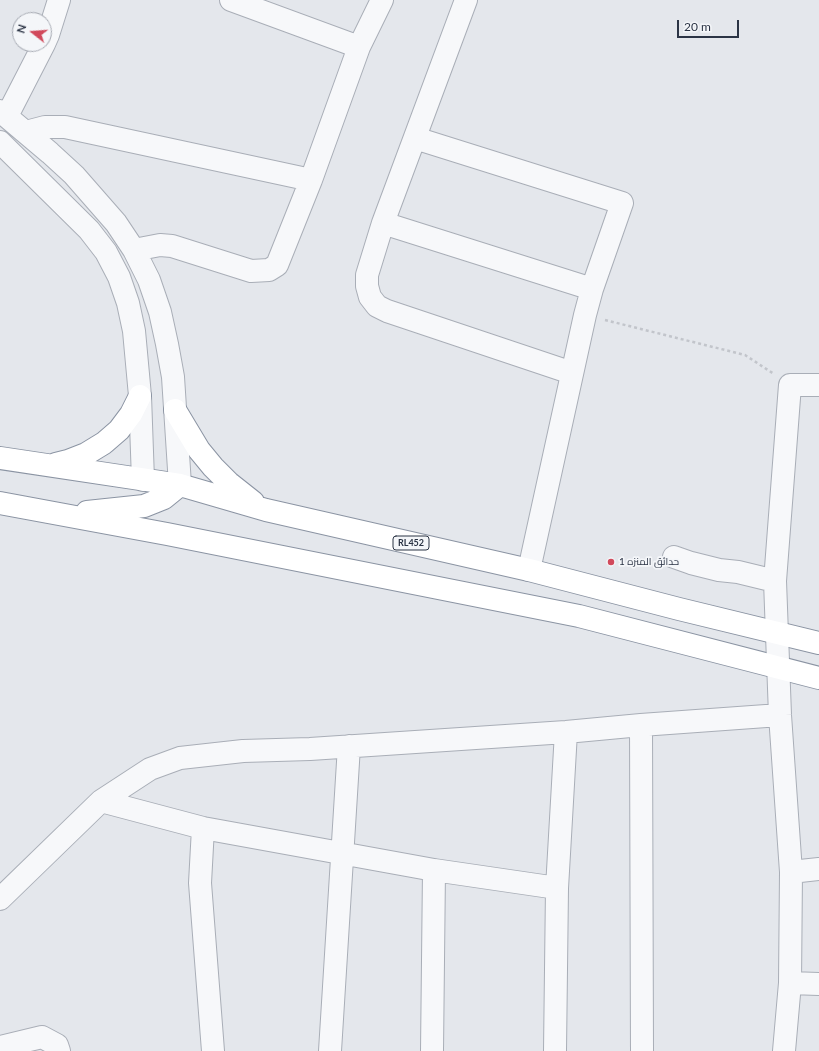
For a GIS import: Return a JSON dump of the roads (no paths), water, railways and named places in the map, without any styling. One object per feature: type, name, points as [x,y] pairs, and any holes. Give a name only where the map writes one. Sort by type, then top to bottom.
[{"type":"highway","points":[[48,465],[74,459],[86,454],[104,443],[118,430],[130,414],[140,396]]},
{"type":"highway","points":[[175,410],[199,450],[214,467],[229,483],[266,510]]},
{"type":"highway","name":"RL452","points":[[0,458],[180,485],[266,510],[528,570],[819,643]]},
{"type":"highway","points":[[143,480],[144,506],[153,522],[167,534]]},
{"type":"highway","points":[[64,514],[144,506],[164,498],[180,485]]},
{"type":"highway","points":[[0,502],[579,616],[819,678]]},
{"type":"street","points":[[52,22],[59,0]]},
{"type":"street","points":[[231,0],[359,47]]},
{"type":"street","points":[[134,250],[148,246],[172,246],[251,271],[269,270],[277,265],[359,47],[382,0]]},
{"type":"street","points":[[466,0],[383,224],[368,275],[367,286],[370,297],[377,306],[387,311],[572,373]]},
{"type":"street","points":[[39,52],[3,114],[55,157],[91,194],[116,223],[134,250],[149,280],[160,312],[173,377],[180,485]]},
{"type":"street","points":[[26,132],[45,127],[65,127],[310,180]]},
{"type":"street","points":[[415,138],[622,203],[592,289],[585,315],[528,570]]},
{"type":"street","points":[[0,142],[89,230],[106,252],[119,277],[128,303],[134,331],[140,396],[143,480]]},
{"type":"street","points":[[383,224],[592,289]]},
{"type":"street","points":[[784,1051],[790,983],[791,872],[780,714],[775,581],[790,385],[819,385]]},
{"type":"street","points":[[674,557],[719,570],[738,572],[775,581]]},
{"type":"street","points":[[0,899],[101,801],[150,769],[180,758],[243,751],[310,749],[566,732],[780,714]]},
{"type":"street","points":[[641,725],[642,1051]]},
{"type":"street","points":[[555,1051],[557,888],[566,732]]},
{"type":"street","points":[[330,1051],[341,854],[349,746]]},
{"type":"street","points":[[101,801],[203,828],[434,870],[557,888]]},
{"type":"street","points":[[203,828],[200,883],[213,1051]]},
{"type":"street","points":[[791,872],[819,869]]},
{"type":"street","points":[[432,1051],[434,870]]},
{"type":"street","points":[[790,983],[819,984]]},
{"type":"street","points":[[0,1048],[42,1037],[57,1045],[58,1051]]},
{"type":"place","name":"حدائق المنزه 1","points":[[611,562]]}]
